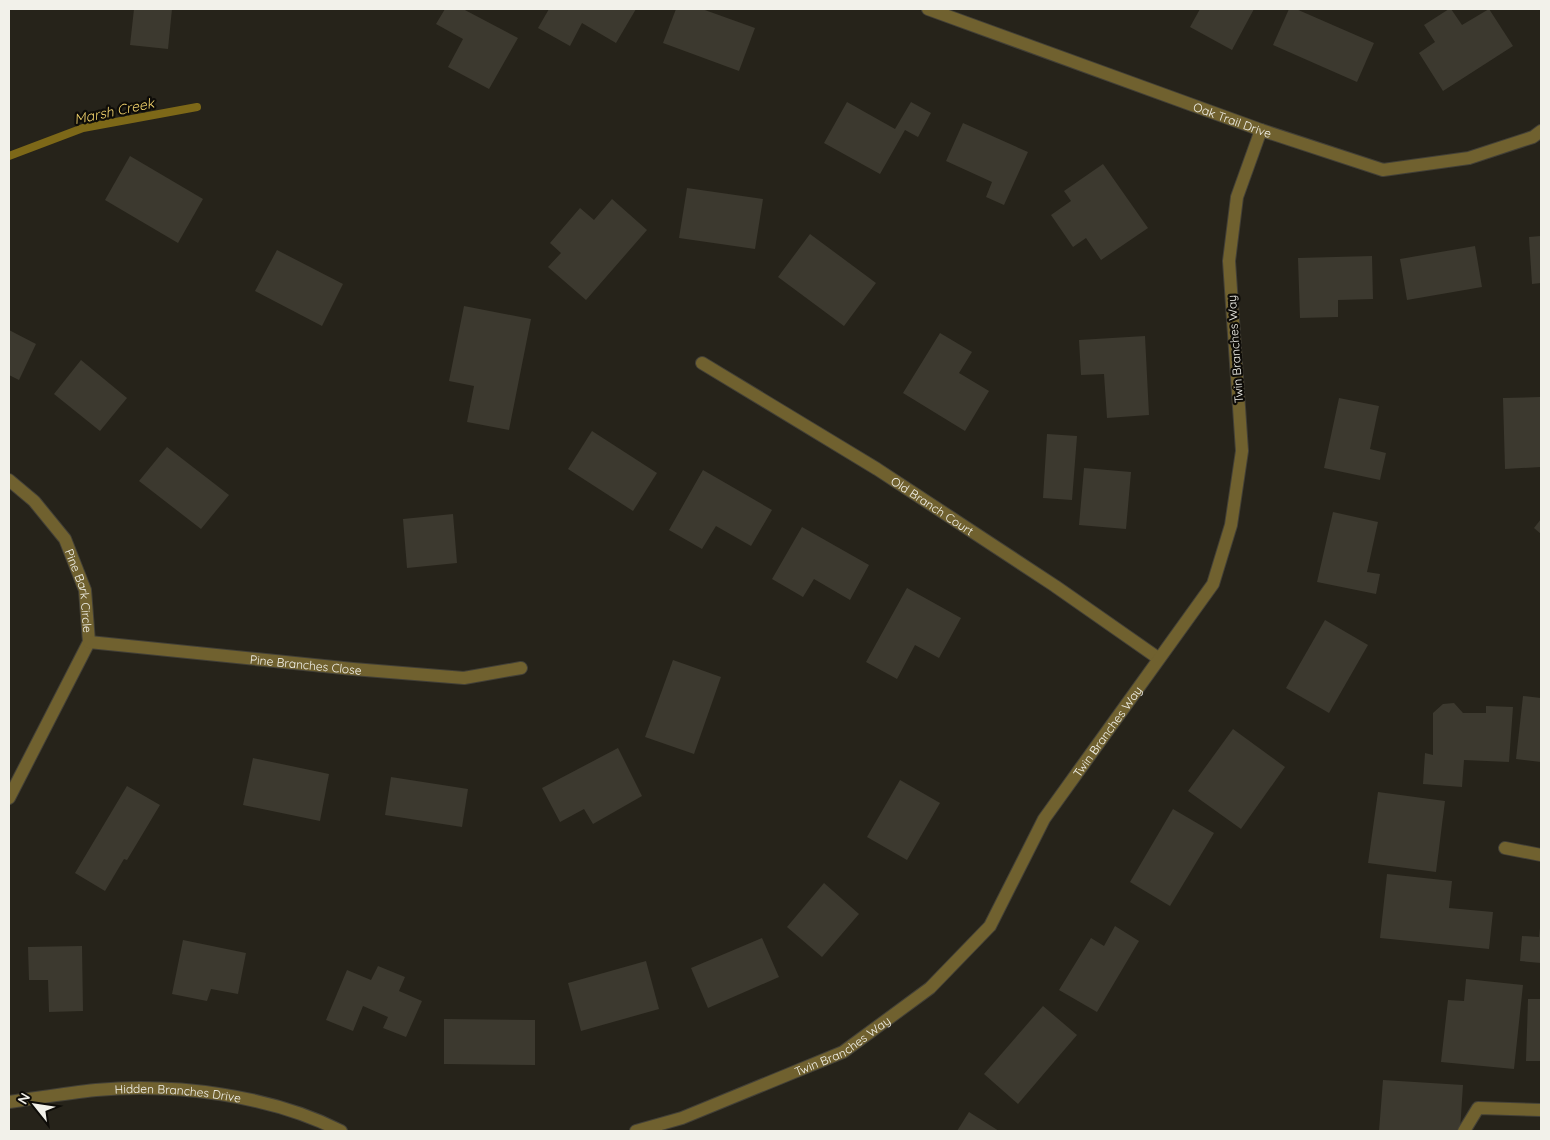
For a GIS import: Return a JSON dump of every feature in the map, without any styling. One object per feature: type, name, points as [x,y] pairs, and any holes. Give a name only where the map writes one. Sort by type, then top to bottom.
[{"type":"street","name":"Oak Trail Drive","points":[[928,9],[1261,130],[1383,170],[1469,158],[1533,137],[1541,130]]},
{"type":"street","name":"Twin Branches Way","points":[[636,1131],[682,1118],[844,1052],[930,988],[990,926],[1044,819],[1212,584],[1231,525],[1242,450],[1229,261],[1237,197],[1261,130]]},
{"type":"street","name":"Old Branch Court","points":[[702,363],[877,469],[1055,586],[1158,658]]},
{"type":"street","name":"Pine Bark Circle","points":[[9,480],[34,501],[65,539],[85,590],[89,642],[9,798]]},
{"type":"street","name":"Pine Branches Close","points":[[89,642],[353,669],[464,678],[521,668]]},
{"type":"street","points":[[1505,848],[1541,855]]},
{"type":"street","name":"Hidden Branches Drive","points":[[9,1102],[97,1090],[162,1088],[236,1096],[320,1120],[341,1131]]},
{"type":"street","points":[[1464,1131],[1478,1108],[1541,1110]]},
{"type":"building","points":[[134,9],[172,9],[168,49],[130,45]]},
{"type":"building","points":[[445,9],[463,9],[518,38],[489,89],[448,67],[463,39],[436,24]]},
{"type":"building","points":[[549,9],[636,9],[616,43],[582,23],[570,46],[538,28]]},
{"type":"building","points":[[676,9],[702,9],[755,28],[739,71],[663,43]]},
{"type":"building","points":[[1200,9],[1254,9],[1232,50],[1190,27]]},
{"type":"building","points":[[1289,9],[1296,9],[1374,43],[1357,82],[1273,45]]},
{"type":"building","points":[[1451,9],[1462,25],[1489,9],[1513,46],[1443,91],[1419,53],[1435,42],[1424,25]]},
{"type":"building","points":[[847,102],[895,129],[911,102],[931,113],[918,137],[905,130],[880,174],[824,143]]},
{"type":"building","points":[[963,123],[1028,152],[1004,205],[986,197],[992,182],[946,161]]},
{"type":"building","points":[[130,156],[203,199],[178,243],[105,200]]},
{"type":"building","points":[[1103,164],[1148,228],[1101,260],[1086,238],[1073,247],[1051,215],[1071,201],[1064,191]]},
{"type":"building","points":[[687,188],[763,199],[755,249],[679,238]]},
{"type":"building","points":[[612,199],[647,230],[586,300],[548,267],[561,253],[550,243],[580,208],[594,220]]},
{"type":"building","points":[[810,234],[876,283],[844,326],[778,277]]},
{"type":"building","points":[[1541,236],[1541,283],[1532,284],[1529,237]]},
{"type":"building","points":[[1475,246],[1482,287],[1407,300],[1400,259]]},
{"type":"building","points":[[277,250],[343,284],[322,326],[255,291]]},
{"type":"building","points":[[1372,256],[1373,299],[1338,300],[1338,317],[1300,318],[1298,258]]},
{"type":"building","points":[[464,306],[531,319],[509,430],[467,422],[474,386],[449,381]]},
{"type":"building","points":[[9,330],[36,344],[19,380],[9,375]]},
{"type":"building","points":[[940,333],[972,352],[959,373],[989,391],[965,431],[903,393]]},
{"type":"building","points":[[1145,336],[1149,415],[1107,418],[1104,374],[1081,375],[1079,340]]},
{"type":"building","points":[[81,360],[127,398],[100,431],[54,394]]},
{"type":"building","points":[[1540,397],[1541,467],[1505,469],[1503,398]]},
{"type":"building","points":[[1339,398],[1379,406],[1370,449],[1386,453],[1380,480],[1324,468]]},
{"type":"building","points":[[592,431],[657,473],[633,511],[568,469]]},
{"type":"building","points":[[1047,434],[1077,436],[1072,500],[1043,498]]},
{"type":"building","points":[[167,447],[229,495],[201,529],[139,481]]},
{"type":"building","points":[[1084,468],[1131,472],[1126,529],[1079,525]]},
{"type":"building","points":[[703,470],[772,510],[751,546],[716,526],[702,549],[669,530]]},
{"type":"building","points":[[1333,512],[1378,522],[1367,572],[1380,574],[1376,594],[1317,582]]},
{"type":"building","points":[[453,514],[457,563],[407,568],[403,519]]},
{"type":"building","points":[[1541,519],[1541,534],[1534,528]]},
{"type":"building","points":[[802,527],[869,565],[850,600],[814,579],[803,597],[772,579]]},
{"type":"building","points":[[907,588],[961,618],[939,658],[915,645],[897,679],[866,662]]},
{"type":"building","points":[[1325,620],[1368,645],[1329,713],[1286,688]]},
{"type":"building","points":[[673,660],[721,677],[694,754],[645,737]]},
{"type":"building","points":[[1523,696],[1541,698],[1541,762],[1516,759]]},
{"type":"building","points":[[1454,703],[1463,713],[1486,713],[1486,706],[1513,707],[1509,762],[1464,760],[1462,787],[1423,784],[1425,753],[1433,755],[1433,713],[1443,704]]},
{"type":"building","points":[[1233,729],[1285,767],[1241,829],[1188,791]]},
{"type":"building","points":[[618,748],[642,796],[593,824],[584,809],[560,822],[542,788]]},
{"type":"building","points":[[253,758],[329,774],[320,821],[243,805]]},
{"type":"building","points":[[391,777],[468,789],[462,827],[385,815]]},
{"type":"building","points":[[900,780],[940,803],[907,860],[867,837]]},
{"type":"building","points":[[127,786],[160,805],[127,860],[124,859],[105,891],[75,873]]},
{"type":"building","points":[[1378,792],[1445,801],[1436,872],[1368,863]]},
{"type":"building","points":[[1173,809],[1214,833],[1170,906],[1130,882]]},
{"type":"building","points":[[1387,874],[1452,881],[1449,908],[1493,912],[1489,949],[1380,938]]},
{"type":"building","points":[[824,883],[859,914],[822,957],[787,927]]},
{"type":"building","points":[[1115,926],[1139,941],[1097,1012],[1059,990],[1091,938],[1104,946]]},
{"type":"building","points":[[1540,928],[1541,963],[1520,961],[1522,936],[1539,937]]},
{"type":"building","points":[[762,938],[779,977],[708,1008],[691,968]]},
{"type":"building","points":[[183,940],[246,953],[238,994],[211,989],[207,1001],[172,994]]},
{"type":"building","points":[[82,946],[83,1011],[49,1012],[48,980],[29,980],[28,947]]},
{"type":"building","points":[[646,961],[659,1009],[581,1031],[568,983]]},
{"type":"building","points":[[378,966],[405,977],[399,991],[422,1001],[406,1037],[383,1028],[388,1017],[363,1006],[353,1031],[326,1020],[347,970],[371,980]]},
{"type":"building","points":[[1466,979],[1523,985],[1514,1069],[1441,1062],[1448,1000],[1464,1001]]},
{"type":"building","points":[[1528,999],[1541,999],[1541,1061],[1526,1061]]},
{"type":"building","points":[[1043,1006],[1077,1035],[1018,1104],[984,1074]]},
{"type":"building","points":[[444,1019],[535,1020],[535,1065],[444,1064]]},
{"type":"building","points":[[1383,1080],[1463,1085],[1460,1131],[1379,1131]]},
{"type":"building","points":[[969,1112],[999,1131],[957,1131]]},
{"type":"waterway","name":"Marsh Creek","points":[[9,156],[83,128],[197,107]]}]
